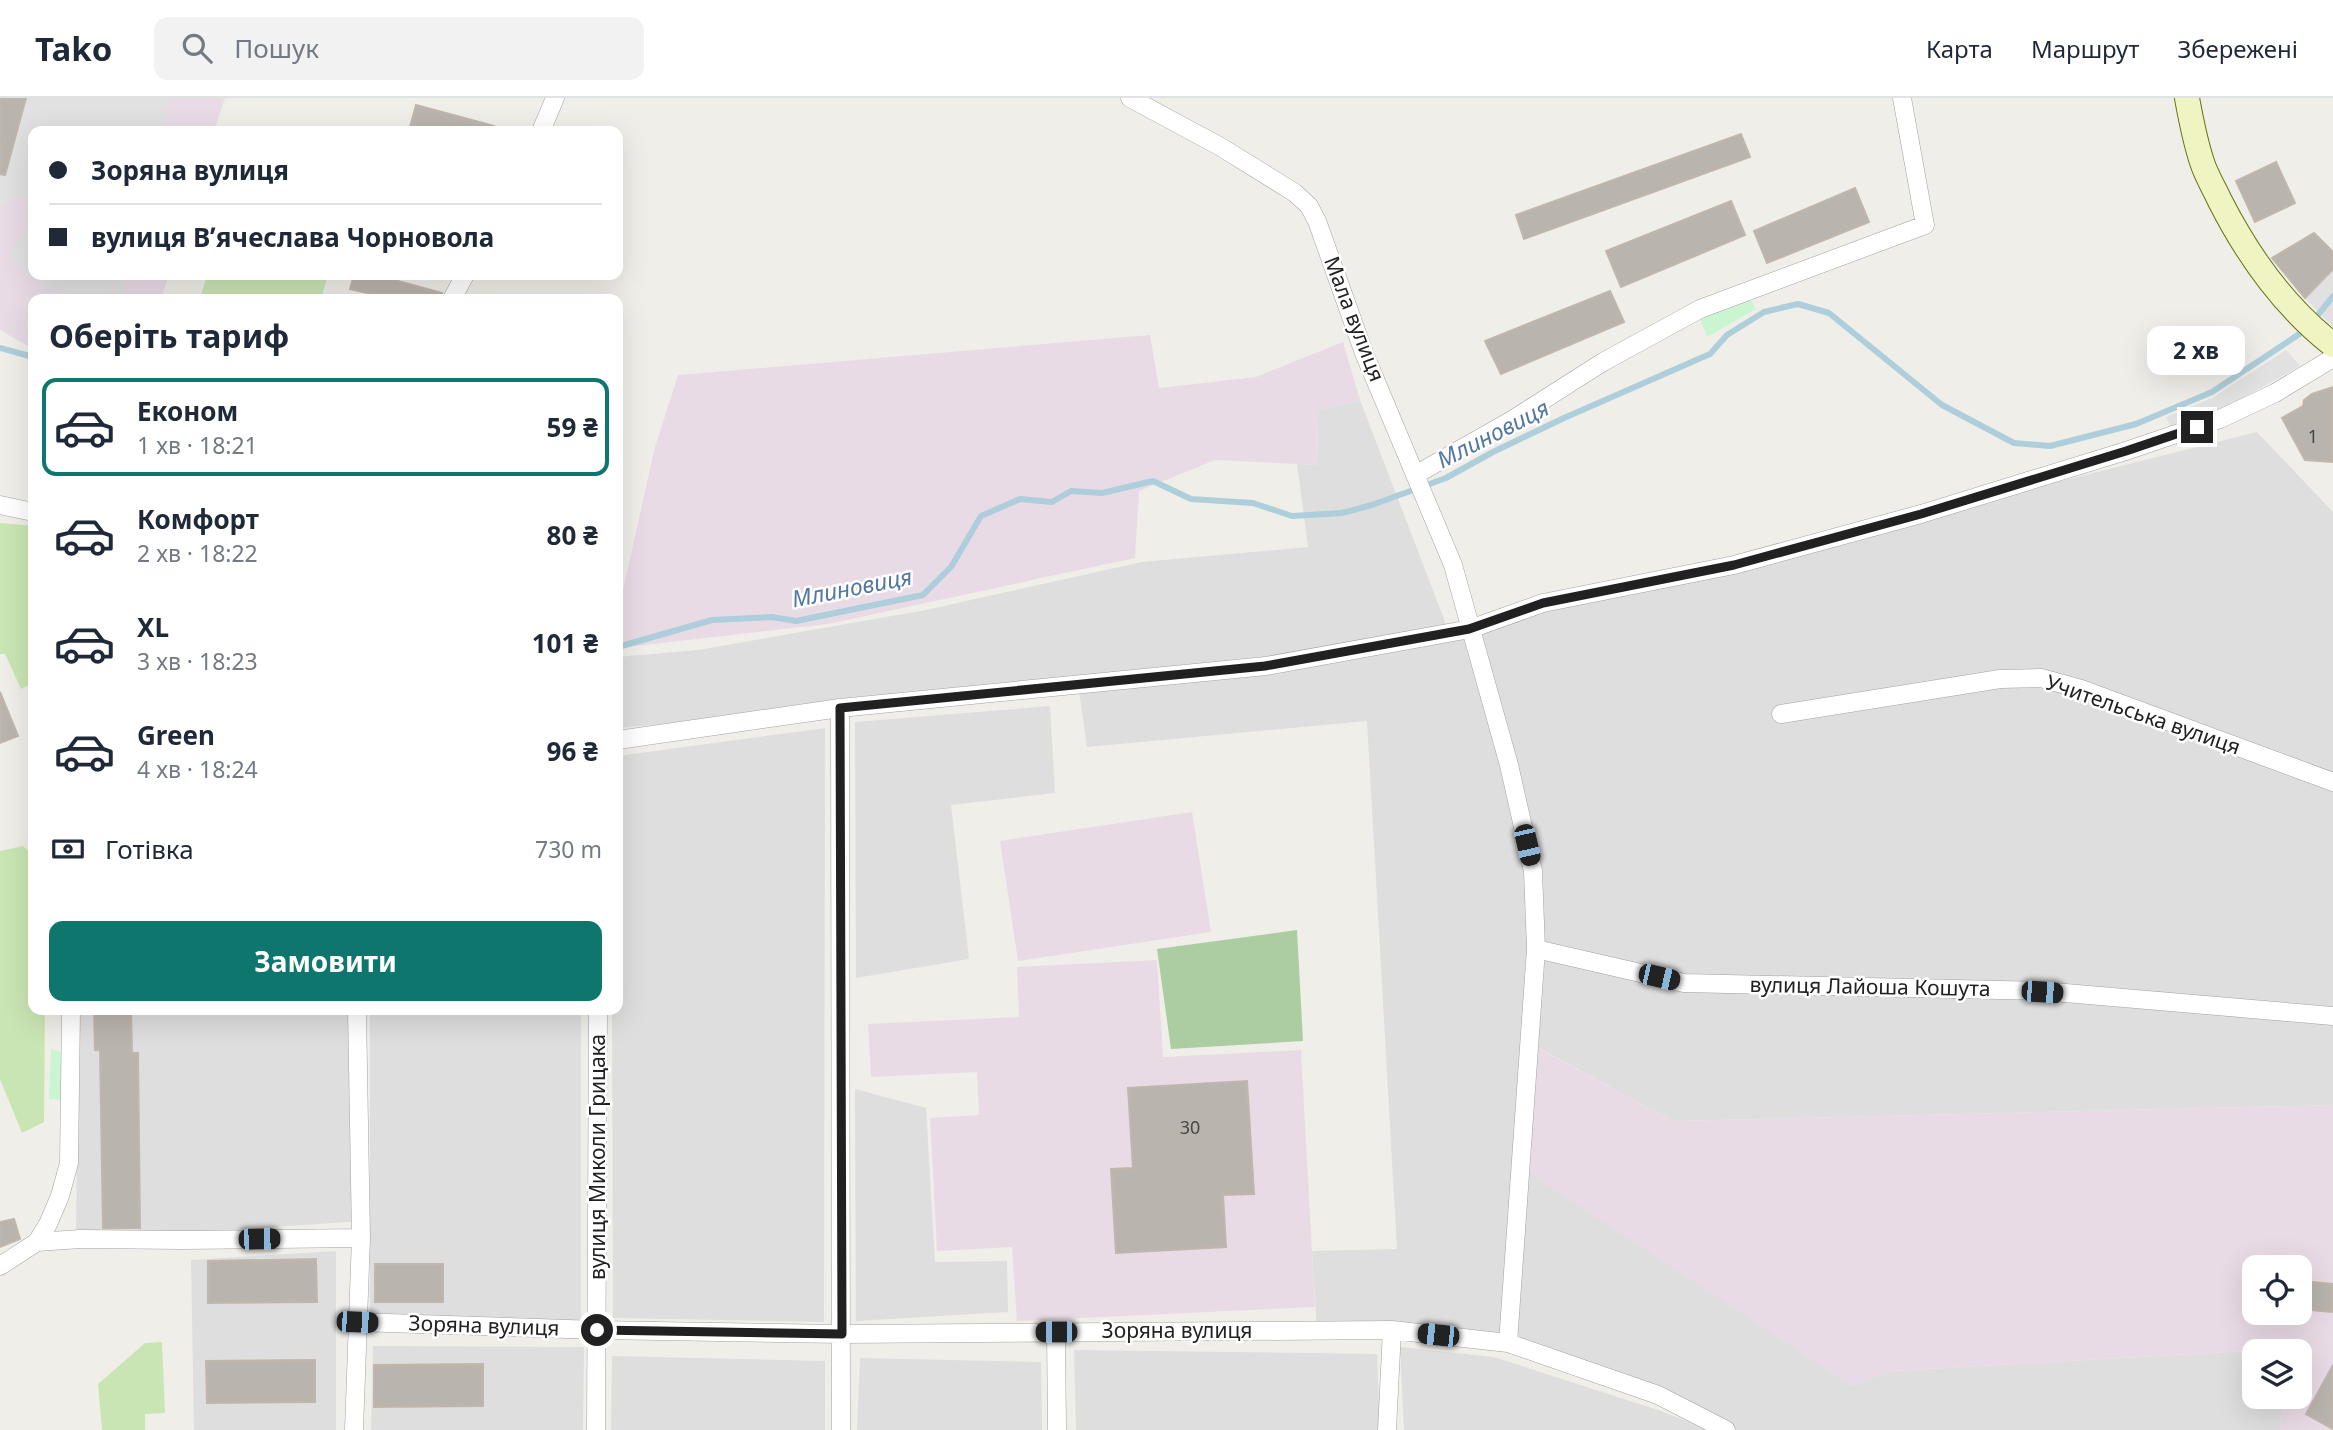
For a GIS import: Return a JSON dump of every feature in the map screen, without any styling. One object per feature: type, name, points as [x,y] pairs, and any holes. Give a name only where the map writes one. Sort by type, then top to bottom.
[{"type":"main road","points":[[2188,98],[2193,134],[2203,165],[2233,226],[2263,273],[2326,340]]},
{"type":"street","points":[[543,126],[555,98]]},
{"type":"street","name":"Мала вулиця","points":[[1130,98],[1221,147],[1295,192],[1309,206],[1317,221],[1364,352],[1453,565],[1509,765],[1533,872],[1536,949],[1508,1343]]},
{"type":"street","points":[[1415,475],[1512,420],[1603,362],[1700,309],[1925,225],[1902,98]]},
{"type":"street","points":[[623,739],[840,708],[1265,666],[1469,629],[1543,603],[1734,565],[1921,514],[2126,451],[2220,419],[2275,393],[2333,358]]},
{"type":"street","points":[[0,505],[28,511]]},
{"type":"street","name":"Учительська вулиця","points":[[1781,714],[2000,679],[2041,678],[2092,693],[2333,782]]},
{"type":"street","points":[[840,708],[841,1430]]},
{"type":"street","name":"вулиця Лайоша Кошута","points":[[1536,949],[1684,983],[2042,992],[2333,1016]]},
{"type":"street","points":[[0,1266],[37,1242],[60,1196],[69,1163],[71,1015]]},
{"type":"street","points":[[354,1430],[361,1238],[357,1015]]},
{"type":"street","name":"вулиця Миколи Грицака","points":[[596,1430],[598,1015]]},
{"type":"street","points":[[37,1242],[80,1239],[361,1238]]},
{"type":"street","name":"Зоряна вулиця","points":[[357,1322],[842,1334],[1392,1330],[1508,1343],[1658,1395],[1726,1430]]},
{"type":"street","points":[[1387,1430],[1392,1330]]},
{"type":"street","points":[[1056,1332],[1057,1430]]},
{"type":"shaded area","points":[[0,98],[225,98],[216,126],[28,126],[28,280],[167,280],[163,294],[28,294],[28,346],[0,330]]},
{"type":"shaded area","points":[[0,98],[170,98],[163,126],[28,126],[28,200],[22,195],[0,205]]},
{"type":"shaded area","points":[[28,227],[28,274],[10,254]]},
{"type":"shaded area","points":[[2333,269],[2333,327],[2305,298]]},
{"type":"shaded area","points":[[36,280],[127,280],[123,294],[56,294]]},
{"type":"shaded area","points":[[1150,335],[1159,388],[1256,377],[1343,342],[1360,400],[1317,410],[1318,465],[1215,460],[1139,491],[1135,558],[828,624],[623,647],[623,590],[655,447],[678,375]]},
{"type":"shaded area","points":[[2286,350],[2300,366],[2219,411],[2172,429],[2166,417],[2212,398]]},
{"type":"shaded area","points":[[1360,400],[1449,632],[1470,629],[2257,432],[2333,512],[2333,1105],[1672,1121],[1530,1043],[1852,1386],[1891,1371],[2242,1351],[2242,1409],[2281,1409],[2280,1430],[1719,1430],[1508,1343],[1317,1330],[1312,1251],[1397,1249],[1367,721],[1087,747],[1078,684],[1287,654],[953,697],[623,728],[623,657],[698,650],[926,610],[1142,562],[1308,547],[1297,464],[1318,465],[1317,410]]},
{"type":"shaded area","points":[[1050,706],[1055,793],[951,805],[969,959],[856,978],[855,722]]},
{"type":"shaded area","points":[[825,728],[824,1322],[613,1318],[612,1015],[623,1015],[623,755]]},
{"type":"shaded area","points":[[1192,812],[1211,932],[1018,961],[1000,841]]},
{"type":"shaded area","points":[[1157,960],[1163,1057],[1301,1050],[1315,1307],[1017,1321],[1012,1247],[937,1251],[930,1118],[979,1115],[977,1072],[871,1077],[868,1024],[1019,1017],[1017,967]]},
{"type":"shaded area","points":[[78,1015],[357,1015],[361,1221],[76,1241]]},
{"type":"shaded area","points":[[370,1015],[581,1015],[581,1335],[370,1331]]},
{"type":"shaded area","points":[[1529,1043],[1672,1121],[2333,1105],[2333,1430],[2280,1430],[2281,1409],[2312,1409],[2312,1339],[2242,1339],[2242,1351],[1891,1371],[1852,1386],[1520,1167]]},
{"type":"shaded area","points":[[855,1089],[926,1108],[935,1262],[1007,1261],[1008,1312],[856,1321]]},
{"type":"shaded area","points":[[336,1251],[336,1430],[194,1430],[191,1260]]},
{"type":"shaded area","points":[[373,1346],[584,1347],[583,1430],[371,1430]]},
{"type":"shaded area","points":[[1400,1347],[1494,1357],[1658,1410],[1710,1430],[1404,1430]]},
{"type":"shaded area","points":[[1074,1350],[1377,1354],[1380,1430],[1076,1430]]},
{"type":"shaded area","points":[[612,1356],[825,1361],[825,1430],[611,1430]]},
{"type":"shaded area","points":[[860,1358],[1041,1362],[1042,1430],[857,1430]]},
{"type":"green space","points":[[206,280],[327,280],[322,294],[201,294]]},
{"type":"green space","points":[[1750,299],[1756,309],[1707,337],[1700,319]]},
{"type":"green space","points":[[0,523],[28,526],[28,686],[21,689],[5,654],[0,654]]},
{"type":"green space","points":[[23,846],[28,850],[28,1015],[45,1015],[44,1122],[22,1133],[0,1079],[0,851]]},
{"type":"green space","points":[[1297,930],[1303,1041],[1171,1049],[1157,949]]},
{"type":"green space","points":[[51,1049],[68,1054],[66,1100],[49,1099]]},
{"type":"green space","points":[[162,1342],[165,1413],[145,1414],[145,1430],[102,1430],[98,1384],[145,1343]]},
{"type":"building","points":[[0,98],[26,98],[5,175],[0,174]]},
{"type":"building","points":[[416,105],[494,126],[410,126]]},
{"type":"building","points":[[1741,134],[1750,157],[1524,239],[1516,215]]},
{"type":"building","points":[[2276,162],[2295,203],[2255,222],[2236,181]]},
{"type":"building","points":[[1855,188],[1869,222],[1767,263],[1754,231]]},
{"type":"building","points":[[1731,201],[1745,235],[1621,287],[1606,251]]},
{"type":"building","points":[[2314,233],[2333,252],[2333,269],[2305,298],[2272,258]]},
{"type":"building","points":[[353,280],[394,280],[442,293],[372,294],[350,289]]},
{"type":"building","points":[[1610,291],[1624,322],[1501,374],[1485,341]]},
{"type":"building","points":[[2333,387],[2333,462],[2305,460],[2282,418],[2303,406],[2304,400],[2312,394]]},
{"type":"building","points":[[0,692],[18,736],[0,743]]},
{"type":"building","points":[[94,1015],[131,1015],[132,1053],[138,1053],[140,1228],[103,1228],[100,1050],[95,1050]]},
{"type":"building","points":[[1247,1081],[1254,1194],[1223,1195],[1226,1247],[1116,1253],[1111,1169],[1133,1168],[1128,1088]]},
{"type":"building","points":[[14,1219],[20,1239],[0,1247],[0,1222]]},
{"type":"building","points":[[316,1259],[317,1302],[208,1303],[208,1261]]},
{"type":"building","points":[[375,1264],[443,1264],[443,1302],[375,1302]]},
{"type":"building","points":[[2312,1282],[2333,1284],[2333,1312],[2312,1310]]},
{"type":"building","points":[[315,1360],[315,1402],[207,1403],[206,1361]]},
{"type":"building","points":[[483,1364],[483,1406],[374,1407],[374,1365]]},
{"type":"building","points":[[2333,1365],[2333,1429],[2306,1414],[2312,1409],[2312,1403]]},
{"type":"waterway","name":"Млиновиця","points":[[2314,320],[2333,296]]},
{"type":"waterway","name":"Млиновиця","points":[[623,646],[712,620],[772,617],[796,621],[923,595],[951,567],[981,516],[1020,499],[1052,502],[1071,491],[1102,493],[1153,481],[1191,499],[1253,503],[1292,516],[1342,513],[1372,505],[1446,478],[1564,418],[1710,354],[1727,335],[1764,312],[1798,304],[1829,313],[1942,405],[2014,443],[2050,446],[2136,424],[2212,392],[2307,329]]},
{"type":"waterway","name":"Млиновиця","points":[[0,348],[28,356]]},
{"type":"route","points":[[597,1330],[842,1334],[840,708],[1265,666],[1469,629],[1543,603],[1734,565],[1921,514],[2197,427]]}]
